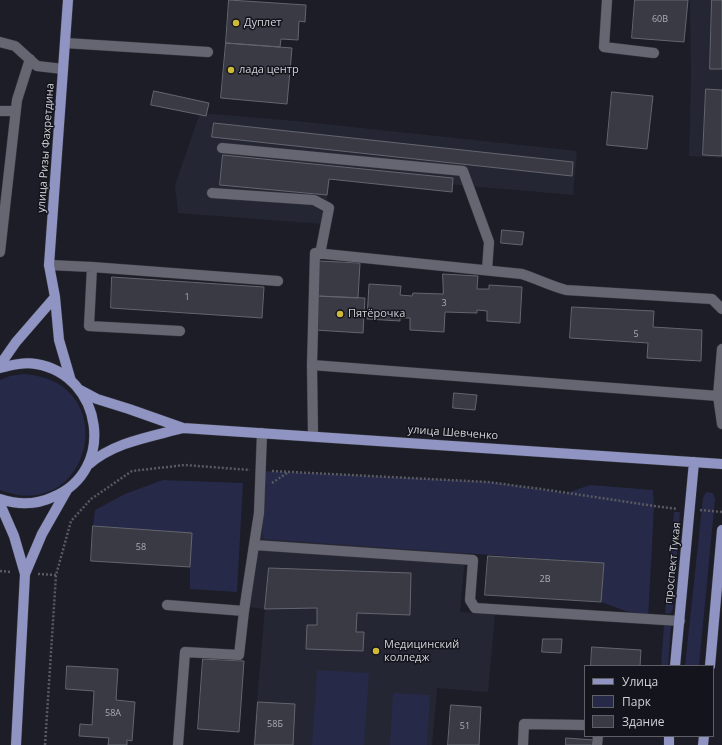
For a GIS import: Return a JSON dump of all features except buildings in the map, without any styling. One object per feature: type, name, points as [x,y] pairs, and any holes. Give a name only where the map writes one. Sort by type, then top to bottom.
[{"type":"main road","name":"улица Ризы Фахретдина","points":[[68,0],[49,265],[60,340],[71,380]]},
{"type":"main road","points":[[0,364],[16,342],[55,298]]},
{"type":"main road","points":[[0,368],[16,364],[36,364],[54,370],[71,380],[80,390],[90,407],[95,427],[94,447],[87,466],[79,478],[68,488],[58,495],[34,503],[22,504],[0,499]]},
{"type":"main road","points":[[80,390],[96,400],[183,428]]},
{"type":"main road","points":[[87,466],[98,456],[125,443],[183,428]]},
{"type":"main road","name":"улица Шевченко","points":[[183,428],[313,435],[722,464]]},
{"type":"main road","name":"проспект Тукая","points":[[675,665],[694,462]]},
{"type":"main road","points":[[25,574],[42,534],[68,488]]},
{"type":"main road","points":[[0,504],[14,536],[25,574],[16,745]]},
{"type":"main road","points":[[710,665],[722,530]]},
{"type":"lane","points":[[607,0],[604,47],[654,52]]},
{"type":"lane","points":[[0,42],[16,46],[37,66],[63,69]]},
{"type":"lane","points":[[65,43],[208,52]]},
{"type":"lane","points":[[0,252],[16,100],[30,59]]},
{"type":"lane","points":[[0,111],[15,111]]},
{"type":"lane","points":[[222,148],[463,172],[489,242],[487,270]]},
{"type":"lane","points":[[212,193],[314,200],[329,208],[320,254]]},
{"type":"lane","points":[[313,435],[312,366],[315,253],[522,274],[566,290],[712,299],[722,309]]},
{"type":"lane","points":[[49,265],[278,281]]},
{"type":"lane","points":[[92,267],[89,326],[180,331]]},
{"type":"lane","points":[[722,349],[718,396],[722,424]]},
{"type":"lane","points":[[312,366],[718,396]]},
{"type":"lane","points":[[178,745],[185,652],[239,655],[259,513],[262,433]]},
{"type":"lane","points":[[254,545],[473,560],[470,600],[475,608],[680,621]]},
{"type":"lane","points":[[167,605],[244,611]]},
{"type":"lane","points":[[523,745],[524,724],[584,725]]},
{"type":"path","points":[[45,745],[56,575],[71,521],[91,499],[132,471],[186,465],[261,471],[488,482],[680,509]]},
{"type":"path","points":[[702,510],[722,512]]},
{"type":"shaded area","points":[[690,0],[722,0],[722,158],[689,156],[691,77]]},
{"type":"shaded area","points":[[200,113],[296,121],[577,151],[573,195],[331,174],[323,224],[178,213],[175,185]]},
{"type":"shaded area","name":"Медицинский колледж","points":[[255,530],[466,549],[460,612],[495,615],[488,692],[437,688],[432,745],[253,745],[265,609],[248,607]]},
{"type":"green space","points":[[24,374],[56,382],[76,400],[85,423],[84,448],[74,471],[56,488],[31,496],[0,490],[0,380],[10,376]]},
{"type":"green space","points":[[261,471],[488,482],[592,497],[567,493],[590,485],[653,490],[654,507],[648,619],[601,602],[604,563],[264,539],[259,513]]},
{"type":"green space","points":[[163,480],[243,483],[237,592],[190,589],[192,533],[93,526],[95,510],[125,494]]},
{"type":"green space","points":[[706,492],[713,493],[715,499],[699,665],[685,665],[703,498]]},
{"type":"green space","points":[[674,512],[680,512],[673,609],[670,614],[665,613]]},
{"type":"green space","points":[[664,625],[671,626],[668,665],[661,665]]},
{"type":"green space","points":[[317,670],[369,673],[364,745],[312,745]]},
{"type":"green space","points":[[393,693],[430,695],[427,745],[390,745]]},
{"type":"place","name":"Дуплет","points":[[236,23]]},
{"type":"place","name":"лада центр","points":[[231,70]]},
{"type":"place","name":"Пятёрочка","points":[[340,314]]},
{"type":"place","name":"Медицинский колледж","points":[[376,651]]}]
